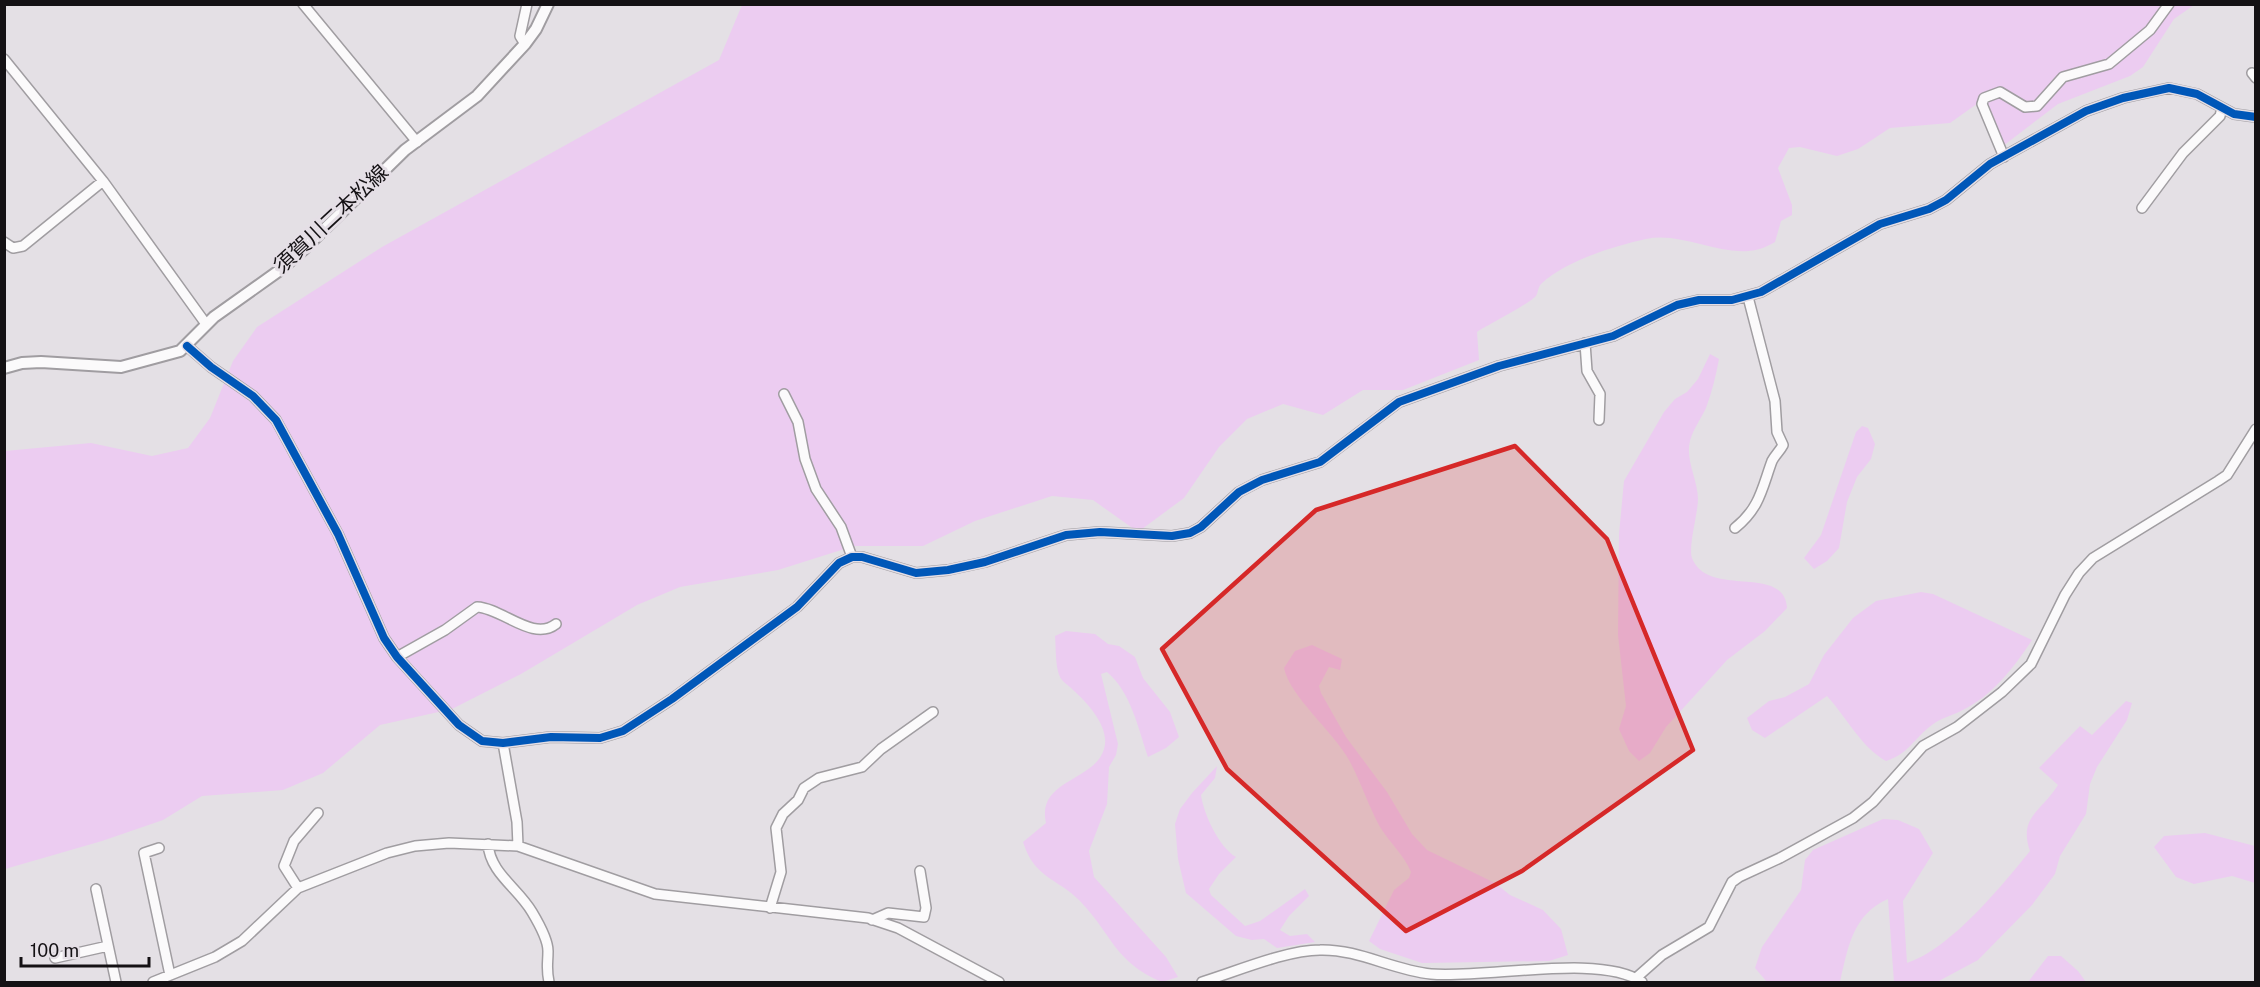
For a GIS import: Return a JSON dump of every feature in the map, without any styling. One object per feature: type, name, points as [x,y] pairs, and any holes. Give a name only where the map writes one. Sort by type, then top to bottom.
[{"type":"main road","name":"須賀川二本松線","points":[[4,368],[22,363],[41,362],[121,367],[166,357],[187,346],[206,324],[296,256],[398,157],[477,96],[525,44],[536,29],[548,4]]},
{"type":"street","points":[[303,4],[417,142]]},
{"type":"street","points":[[525,44],[520,36],[527,4]]},
{"type":"street","points":[[2004,157],[1982,104],[1984,98],[2000,92],[2025,107],[2037,106],[2063,77],[2109,64],[2150,30],[2169,4]]},
{"type":"street","points":[[4,59],[103,181],[206,324]]},
{"type":"street","points":[[187,346],[211,367],[253,396],[267,409],[282,429],[338,534],[384,638],[397,657],[468,733],[482,741],[503,743],[551,737],[600,738],[623,730],[672,699],[797,607],[839,563],[852,557],[920,573],[969,567],[1066,535],[1100,532],[1172,536],[1190,533],[1201,527],[1239,492],[1262,480],[1320,462],[1399,402],[1499,366],[1613,336],[1677,305],[1699,300],[1748,297],[1772,287],[1838,246],[1886,221],[1937,206],[2004,157],[2086,111],[2146,92],[2182,89],[2234,114],[2256,117]]},
{"type":"street","points":[[2142,208],[2183,153],[2220,116],[2222,108]]},
{"type":"street","points":[[4,243],[13,248],[23,246],[103,181]]},
{"type":"street","points":[[1736,528],[1747,518],[1763,492],[1774,457],[1783,445],[1776,425],[1775,401],[1748,297]]},
{"type":"street","points":[[1586,343],[1587,371],[1600,394],[1599,420]]},
{"type":"street","points":[[784,394],[798,422],[805,459],[816,489],[841,527],[852,557]]},
{"type":"street","points":[[1202,982],[1301,951],[1318,950],[1358,953],[1434,974],[1597,968],[1639,980],[1662,955],[1709,927],[1732,882],[1853,818],[1873,802],[1923,746],[1957,727],[2002,692],[2031,664],[2065,595],[2085,565],[2102,551],[2126,539],[2227,474],[2256,429]]},
{"type":"street","points":[[397,657],[445,630],[477,607],[508,616],[533,628],[551,628],[556,624]]},
{"type":"street","points":[[770,908],[781,872],[777,828],[783,814],[798,800],[804,789],[819,778],[862,767],[881,749],[933,712]]},
{"type":"street","points":[[503,743],[517,822],[518,846]]},
{"type":"street","points":[[298,888],[284,866],[286,856],[294,842],[318,813]]},
{"type":"street","points":[[153,982],[214,957],[242,941],[298,888],[401,848],[450,843],[518,846],[655,894],[872,920],[898,928],[999,982]]},
{"type":"street","points":[[488,844],[493,864],[515,888],[533,913],[546,942],[548,951],[545,963],[549,982]]},
{"type":"street","points":[[159,848],[144,853],[170,975]]},
{"type":"street","points":[[872,920],[888,913],[924,917],[926,908],[920,871]]},
{"type":"street","points":[[96,889],[116,982]]},
{"type":"street","points":[[55,958],[108,946]]},
{"type":"highlighted area","points":[[1515,446],[1607,539],[1693,750],[1522,871],[1406,931],[1227,769],[1162,649],[1316,510]]},
{"type":"shaded area","points":[[742,5],[2194,5],[2174,19],[2143,67],[2130,76],[2058,104],[2003,146],[1981,101],[1950,123],[1890,128],[1858,149],[1837,156],[1800,147],[1789,148],[1778,168],[1792,205],[1792,215],[1781,221],[1775,242],[1759,249],[1744,251],[1728,250],[1679,239],[1646,239],[1605,250],[1576,262],[1563,268],[1541,284],[1532,300],[1477,332],[1479,360],[1403,390],[1363,390],[1323,415],[1283,404],[1247,419],[1219,447],[1184,498],[1138,532],[1093,500],[1052,496],[975,521],[923,546],[854,546],[778,570],[680,587],[637,605],[521,674],[452,709],[380,725],[323,773],[283,790],[202,796],[163,820],[102,841],[5,869],[5,451],[91,443],[152,456],[188,448],[210,418],[233,361],[257,327],[382,247],[719,60]]},
{"type":"shaded area","points":[[1710,354],[1719,359],[1717,371],[1706,408],[1693,432],[1689,448],[1698,499],[1691,546],[1692,558],[1701,570],[1713,577],[1760,583],[1773,587],[1783,595],[1787,608],[1765,631],[1727,660],[1666,727],[1650,753],[1639,761],[1629,751],[1619,729],[1626,706],[1618,635],[1619,534],[1624,481],[1664,412],[1698,379]]},
{"type":"shaded area","points":[[1862,426],[1868,428],[1875,444],[1871,459],[1857,477],[1847,502],[1839,548],[1827,561],[1814,569],[1804,558],[1821,535],[1856,432]]},
{"type":"shaded area","points":[[1921,592],[1933,594],[2032,640],[1992,690],[1972,705],[1935,723],[1901,754],[1886,761],[1869,748],[1827,696],[1765,738],[1752,730],[1747,718],[1769,701],[1785,697],[1809,684],[1824,655],[1853,618],[1876,601]]},
{"type":"shaded area","points":[[1066,631],[1095,634],[1108,644],[1119,646],[1135,657],[1143,678],[1170,712],[1179,737],[1166,748],[1148,757],[1128,700],[1107,672],[1101,674],[1118,744],[1116,755],[1109,767],[1107,804],[1089,851],[1094,877],[1166,957],[1178,977],[1162,982],[1133,966],[1123,956],[1080,901],[1040,871],[1023,842],[1046,823],[1045,809],[1050,798],[1058,789],[1099,760],[1104,749],[1105,741],[1101,724],[1085,701],[1062,681],[1058,673],[1055,636]]},
{"type":"shaded area","points":[[1312,645],[1342,659],[1340,670],[1329,667],[1319,686],[1321,693],[1346,737],[1387,792],[1412,834],[1427,850],[1495,883],[1510,895],[1543,910],[1561,929],[1568,955],[1549,961],[1422,963],[1380,949],[1369,941],[1394,890],[1409,878],[1411,872],[1405,860],[1380,827],[1342,749],[1294,691],[1288,679],[1284,668],[1295,651]]},
{"type":"shaded area","points":[[2126,701],[2132,703],[2127,720],[2097,767],[2090,784],[2086,814],[2060,856],[2055,874],[2032,905],[1978,960],[1937,982],[1894,982],[1888,899],[1867,913],[1854,933],[1840,982],[1767,982],[1755,968],[1762,947],[1801,890],[1805,860],[1813,850],[1883,819],[1898,820],[1919,829],[1933,853],[1903,901],[1907,963],[1940,945],[1974,915],[2030,851],[2027,839],[2029,822],[2058,785],[2039,768],[2080,726],[2092,735]]},
{"type":"shaded area","points":[[1217,766],[1215,778],[1201,795],[1209,821],[1218,838],[1236,857],[1219,874],[1209,889],[1211,895],[1245,926],[1260,921],[1305,889],[1309,896],[1289,916],[1280,930],[1290,936],[1307,934],[1315,942],[1277,948],[1264,939],[1252,940],[1236,936],[1186,893],[1178,859],[1175,824],[1180,809]]},
{"type":"shaded area","points":[[2205,833],[2255,846],[2255,883],[2232,876],[2194,884],[2176,877],[2154,847],[2164,836]]},
{"type":"shaded area","points":[[2048,956],[2061,956],[2078,971],[2086,982],[2028,982]]},
{"type":"cycle path","points":[[187,346],[211,367],[253,396],[276,420],[338,534],[384,638],[397,657],[459,725],[482,741],[503,743],[551,737],[600,738],[623,731],[672,699],[797,607],[839,563],[852,557],[862,557],[916,573],[948,570],[985,562],[1066,535],[1100,532],[1172,536],[1190,533],[1201,527],[1239,492],[1262,480],[1320,462],[1399,402],[1499,366],[1613,336],[1677,305],[1699,300],[1732,300],[1761,292],[1880,224],[1929,209],[1946,200],[1990,164],[2086,111],[2123,98],[2169,88],[2197,94],[2234,114],[2256,117]]}]
